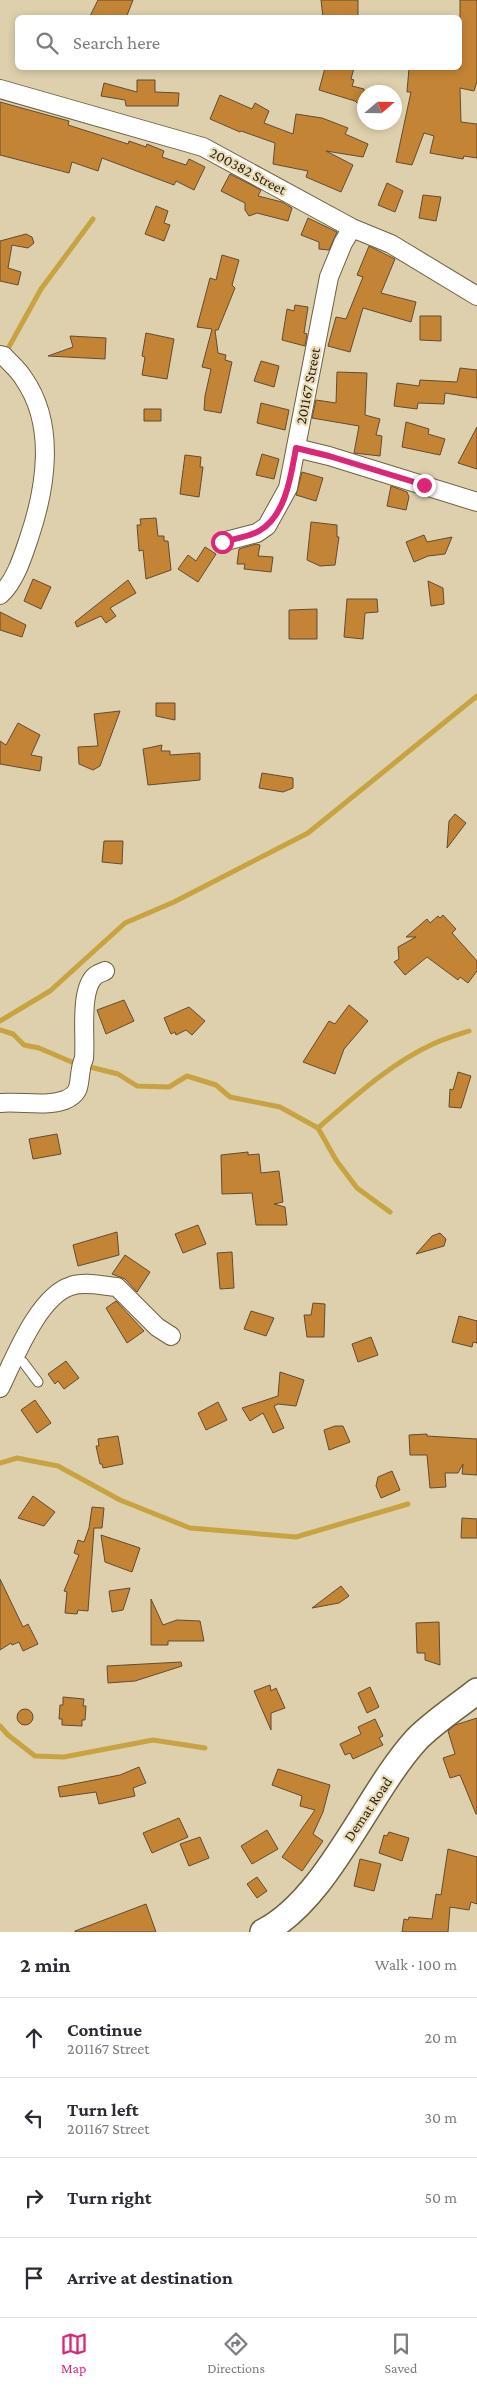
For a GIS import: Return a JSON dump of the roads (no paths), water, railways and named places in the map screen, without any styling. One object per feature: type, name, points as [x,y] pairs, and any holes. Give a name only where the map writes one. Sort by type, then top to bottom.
[{"type":"street","name":"200382 Street","points":[[0,88],[202,147],[352,228],[391,244],[477,296]]},
{"type":"street","name":"201167 Street","points":[[222,542],[257,533],[267,526],[288,488],[329,277],[343,243],[352,228]]},
{"type":"street","points":[[0,355],[4,356],[24,378],[35,399],[46,442],[43,483],[36,519],[15,572],[0,596]]},
{"type":"street","points":[[296,448],[329,456],[477,502]]},
{"type":"street","points":[[0,1102],[42,1103],[64,1100],[73,1096],[80,1084],[84,1014],[89,989],[95,976],[105,971]]},
{"type":"street","points":[[0,1388],[32,1324],[50,1301],[63,1289],[72,1285],[117,1288],[157,1327],[171,1336]]},
{"type":"street","name":"Demat Road","points":[[263,1932],[288,1914],[320,1878],[417,1740],[477,1691]]},
{"type":"lane","points":[[14,1358],[24,1362],[38,1382]]},
{"type":"waterway","points":[[5,354],[41,289],[93,219]]},
{"type":"waterway","points":[[0,1021],[50,991],[125,923],[174,902],[308,833],[477,696]]},
{"type":"waterway","points":[[0,1030],[13,1034],[24,1045],[39,1048],[74,1063],[118,1074],[137,1086],[169,1087],[187,1076],[216,1085],[230,1097],[280,1107],[318,1128],[336,1160],[357,1188],[390,1212]]},
{"type":"waterway","points":[[318,1128],[373,1082],[402,1061],[433,1044],[469,1031]]},
{"type":"waterway","points":[[0,1463],[17,1458],[58,1466],[120,1500],[190,1528],[296,1537],[408,1504]]},
{"type":"waterway","points":[[0,1726],[8,1735],[35,1756],[64,1757],[153,1740],[205,1748]]}]
